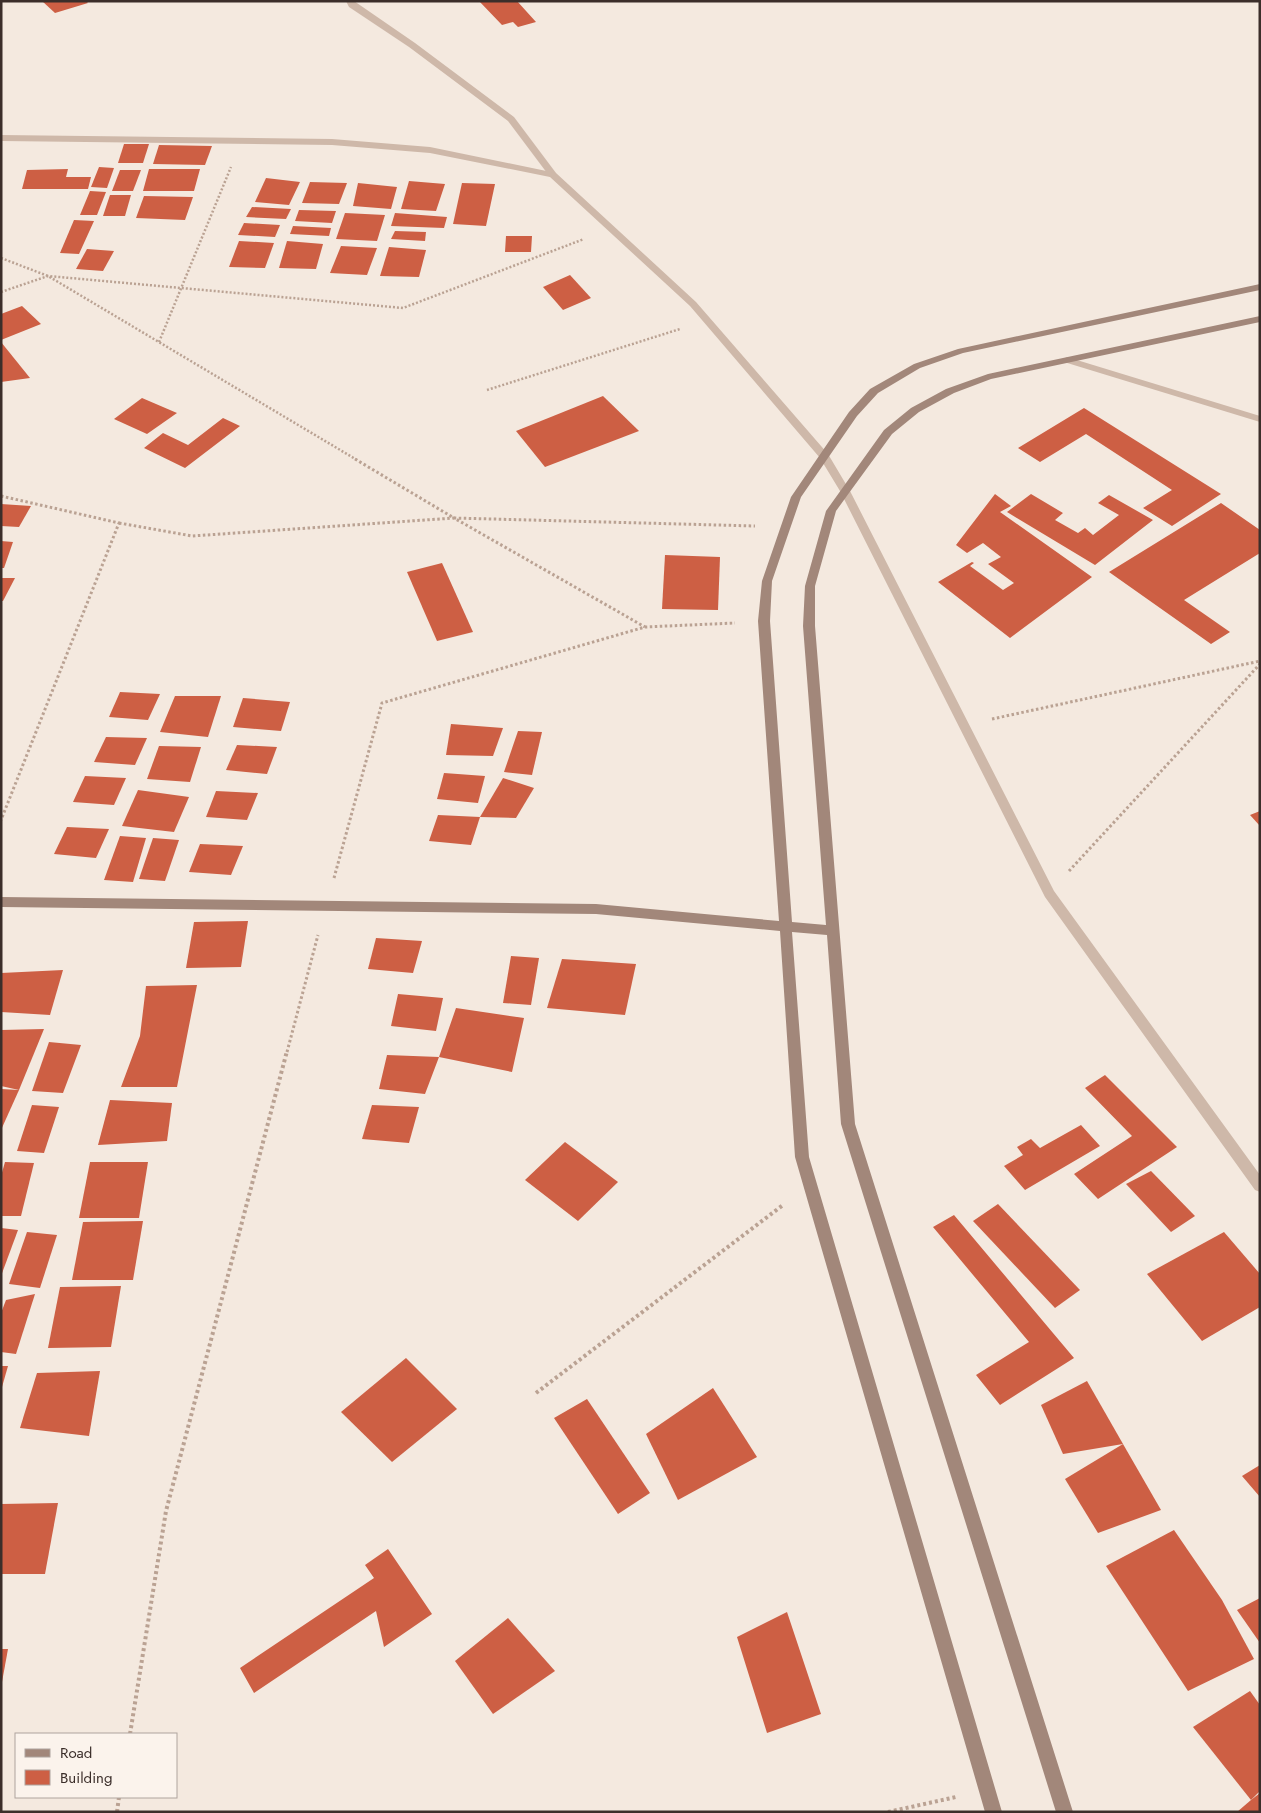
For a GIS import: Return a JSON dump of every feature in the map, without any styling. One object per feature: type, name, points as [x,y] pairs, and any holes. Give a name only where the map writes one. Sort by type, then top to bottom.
[{"type":"main road","points":[[994,1812],[802,1157],[764,621],[767,581],[796,497],[853,414],[874,391],[917,366],[961,351],[1260,288]]},
{"type":"main road","points":[[1065,1812],[848,1124],[810,626],[810,586],[831,511],[888,432],[914,410],[950,391],[988,377],[1260,319]]},
{"type":"main road","points":[[1,902],[596,909],[833,930]]},
{"type":"street","points":[[350,1],[352,5],[412,45],[511,119],[554,174],[692,304],[824,456],[845,491],[1049,894],[1260,1186]]},
{"type":"street","points":[[1,138],[332,142],[430,150],[554,174]]},
{"type":"street","points":[[1067,360],[1260,419]]},
{"type":"path","points":[[159,342],[242,141]]},
{"type":"path","points":[[1,292],[48,276],[403,308],[611,228]]},
{"type":"path","points":[[1,258],[48,276],[454,518],[645,627]]},
{"type":"path","points":[[487,390],[707,321]]},
{"type":"path","points":[[1,496],[119,523],[192,536],[454,518],[786,526]]},
{"type":"path","points":[[1,820],[119,523]]},
{"type":"path","points":[[130,1733],[166,1511],[382,703],[645,627],[764,621]]},
{"type":"path","points":[[962,725],[1260,662]]},
{"type":"path","points":[[1049,894],[1260,662]]},
{"type":"path","points":[[536,1393],[810,1185]]},
{"type":"path","points":[[888,1812],[987,1790]]},
{"type":"path","points":[[117,1812],[120,1798]]},
{"type":"building","points":[[42,1],[86,1],[88,3],[55,13]]},
{"type":"building","points":[[479,1],[517,1],[536,22],[518,27],[513,22],[502,25]]},
{"type":"building","points":[[124,144],[149,144],[143,163],[118,163]]},
{"type":"building","points":[[159,145],[212,146],[205,165],[153,164]]},
{"type":"building","points":[[99,167],[114,168],[107,188],[91,187]]},
{"type":"building","points":[[68,169],[66,177],[91,177],[88,189],[22,189],[27,170]]},
{"type":"building","points":[[149,169],[200,169],[194,191],[143,191]]},
{"type":"building","points":[[120,170],[141,170],[133,191],[112,191]]},
{"type":"building","points":[[266,178],[300,182],[289,205],[255,202]]},
{"type":"building","points":[[409,181],[445,184],[436,211],[401,209]]},
{"type":"building","points":[[310,182],[347,183],[339,204],[302,203]]},
{"type":"building","points":[[358,183],[397,187],[391,209],[353,206]]},
{"type":"building","points":[[462,183],[495,184],[486,226],[453,224]]},
{"type":"building","points":[[90,191],[106,192],[97,215],[80,215]]},
{"type":"building","points":[[110,195],[131,195],[125,216],[103,216]]},
{"type":"building","points":[[144,196],[193,197],[185,220],[136,218]]},
{"type":"building","points":[[252,207],[291,209],[286,219],[246,217]]},
{"type":"building","points":[[299,210],[336,211],[332,223],[295,221]]},
{"type":"building","points":[[345,213],[385,215],[377,241],[336,239]]},
{"type":"building","points":[[395,213],[447,217],[444,228],[391,226]]},
{"type":"building","points":[[74,220],[94,221],[79,254],[60,253]]},
{"type":"building","points":[[244,223],[280,225],[275,237],[238,235]]},
{"type":"building","points":[[293,226],[331,228],[329,236],[290,234]]},
{"type":"building","points":[[395,231],[426,232],[425,241],[391,239]]},
{"type":"building","points":[[506,236],[532,236],[531,252],[505,252]]},
{"type":"building","points":[[239,241],[274,243],[265,268],[229,267]]},
{"type":"building","points":[[287,241],[323,244],[316,269],[279,268]]},
{"type":"building","points":[[341,246],[377,248],[367,275],[330,273]]},
{"type":"building","points":[[389,247],[426,250],[419,277],[380,276]]},
{"type":"building","points":[[87,249],[114,251],[103,271],[76,269]]},
{"type":"building","points":[[570,275],[591,298],[563,310],[543,287]]},
{"type":"building","points":[[22,306],[41,324],[1,340],[1,314]]},
{"type":"building","points":[[1,342],[30,378],[1,382]]},
{"type":"building","points":[[603,396],[639,431],[545,467],[516,431]]},
{"type":"building","points":[[142,398],[177,413],[147,434],[114,419]]},
{"type":"building","points":[[1084,408],[1221,494],[1172,526],[1143,508],[1172,490],[1086,434],[1040,462],[1018,448]]},
{"type":"building","points":[[223,418],[240,426],[185,468],[144,448],[163,433],[188,445]]},
{"type":"building","points":[[995,494],[1011,506],[1000,512],[1092,577],[1010,638],[938,582],[972,562],[974,563],[970,566],[1003,590],[1014,583],[988,564],[1001,557],[983,543],[967,553],[956,545]]},
{"type":"building","points":[[1031,494],[1063,513],[1055,520],[1078,533],[1085,528],[1093,535],[1119,515],[1098,503],[1109,495],[1153,520],[1095,565],[1007,512]]},
{"type":"building","points":[[1221,503],[1260,530],[1260,553],[1184,600],[1230,632],[1211,644],[1109,572]]},
{"type":"building","points":[[1,504],[31,506],[19,527],[1,526]]},
{"type":"building","points":[[1,541],[13,542],[4,568],[1,568]]},
{"type":"building","points":[[665,555],[720,557],[718,610],[662,609]]},
{"type":"building","points":[[442,563],[473,632],[437,641],[407,572]]},
{"type":"building","points":[[1,578],[15,578],[3,601],[1,601]]},
{"type":"building","points":[[120,692],[160,694],[148,720],[109,717]]},
{"type":"building","points":[[175,696],[221,696],[208,737],[160,732]]},
{"type":"building","points":[[243,698],[290,702],[281,731],[233,727]]},
{"type":"building","points":[[451,724],[503,728],[493,756],[446,755]]},
{"type":"building","points":[[518,731],[542,732],[532,775],[504,772]]},
{"type":"building","points":[[106,737],[147,738],[135,765],[94,762]]},
{"type":"building","points":[[237,745],[277,747],[267,774],[226,770]]},
{"type":"building","points":[[159,746],[201,747],[190,782],[147,779]]},
{"type":"building","points":[[444,773],[485,776],[478,803],[437,799]]},
{"type":"building","points":[[85,776],[126,778],[114,805],[73,802]]},
{"type":"building","points":[[503,778],[534,788],[516,818],[480,817]]},
{"type":"building","points":[[138,790],[189,797],[174,832],[122,826]]},
{"type":"building","points":[[216,791],[258,793],[247,820],[206,817]]},
{"type":"building","points":[[1260,811],[1260,826],[1250,815]]},
{"type":"building","points":[[438,815],[480,817],[471,845],[429,841]]},
{"type":"building","points":[[67,827],[109,829],[96,858],[54,854]]},
{"type":"building","points":[[120,836],[146,838],[133,882],[104,880]]},
{"type":"building","points":[[153,838],[179,840],[165,881],[139,879]]},
{"type":"building","points":[[200,844],[243,846],[231,875],[189,872]]},
{"type":"building","points":[[248,921],[241,967],[186,968],[194,922]]},
{"type":"building","points":[[376,938],[422,941],[413,973],[368,969]]},
{"type":"building","points":[[511,956],[539,958],[531,1005],[503,1003]]},
{"type":"building","points":[[562,959],[636,964],[625,1015],[547,1008]]},
{"type":"building","points":[[63,970],[50,1015],[1,1012],[1,973]]},
{"type":"building","points":[[197,985],[177,1087],[121,1087],[140,1036],[146,986]]},
{"type":"building","points":[[398,994],[443,998],[436,1031],[391,1026]]},
{"type":"building","points":[[456,1008],[524,1018],[512,1072],[439,1057]]},
{"type":"building","points":[[44,1029],[19,1090],[1,1086],[1,1030]]},
{"type":"building","points":[[49,1042],[81,1045],[63,1093],[32,1091]]},
{"type":"building","points":[[387,1055],[439,1057],[425,1094],[379,1089]]},
{"type":"building","points":[[1105,1075],[1177,1147],[1098,1199],[1074,1174],[1132,1136],[1085,1088]]},
{"type":"building","points":[[1,1089],[19,1090],[1,1130]]},
{"type":"building","points":[[110,1100],[172,1103],[167,1141],[98,1145]]},
{"type":"building","points":[[32,1105],[59,1107],[44,1153],[17,1151]]},
{"type":"building","points":[[372,1105],[419,1107],[409,1143],[362,1139]]},
{"type":"building","points":[[1081,1125],[1100,1146],[1025,1190],[1004,1166],[1023,1155],[1017,1147],[1031,1139],[1040,1148]]},
{"type":"building","points":[[565,1142],[618,1182],[578,1221],[525,1180]]},
{"type":"building","points":[[5,1162],[34,1163],[21,1216],[1,1216],[1,1176]]},
{"type":"building","points":[[90,1162],[148,1162],[139,1218],[79,1218]]},
{"type":"building","points":[[1151,1171],[1195,1216],[1171,1232],[1126,1184]]},
{"type":"building","points":[[998,1204],[1080,1290],[1055,1308],[973,1221]]},
{"type":"building","points":[[954,1215],[1074,1358],[1000,1405],[976,1375],[1029,1342],[933,1227]]},
{"type":"building","points":[[143,1221],[133,1280],[72,1280],[83,1222]]},
{"type":"building","points":[[1,1228],[18,1230],[1,1276]]},
{"type":"building","points":[[27,1232],[57,1235],[40,1288],[9,1284]]},
{"type":"building","points":[[1224,1232],[1260,1274],[1260,1307],[1202,1341],[1147,1274]]},
{"type":"building","points":[[121,1286],[111,1347],[48,1348],[60,1287]]},
{"type":"building","points":[[35,1294],[16,1354],[1,1352],[1,1313],[6,1300]]},
{"type":"building","points":[[406,1358],[457,1409],[392,1462],[341,1412]]},
{"type":"building","points":[[1,1366],[8,1366],[2,1387],[1,1387]]},
{"type":"building","points":[[100,1371],[89,1436],[20,1428],[37,1373]]},
{"type":"building","points":[[1087,1381],[1123,1444],[1063,1454],[1041,1405]]},
{"type":"building","points":[[713,1388],[757,1457],[678,1500],[646,1434]]},
{"type":"building","points":[[587,1399],[650,1493],[618,1514],[554,1418]]},
{"type":"building","points":[[1123,1444],[1161,1510],[1098,1533],[1065,1479]]},
{"type":"building","points":[[1260,1465],[1260,1497],[1242,1476]]},
{"type":"building","points":[[58,1503],[45,1574],[1,1574],[1,1504]]},
{"type":"building","points":[[1174,1530],[1222,1600],[1254,1659],[1188,1691],[1106,1566]]},
{"type":"building","points":[[388,1549],[432,1614],[384,1647],[376,1611],[254,1693],[240,1668],[374,1578],[365,1565]]},
{"type":"building","points":[[1260,1598],[1260,1643],[1237,1610]]},
{"type":"building","points":[[787,1612],[821,1714],[767,1733],[737,1637]]},
{"type":"building","points":[[508,1618],[555,1671],[493,1714],[455,1661]]},
{"type":"building","points":[[1,1649],[8,1649],[2,1682],[1,1682]]},
{"type":"building","points":[[1250,1691],[1260,1705],[1260,1791],[1251,1800],[1193,1727]]},
{"type":"building","points":[[1260,1793],[1260,1812],[1237,1812],[1251,1800]]}]
